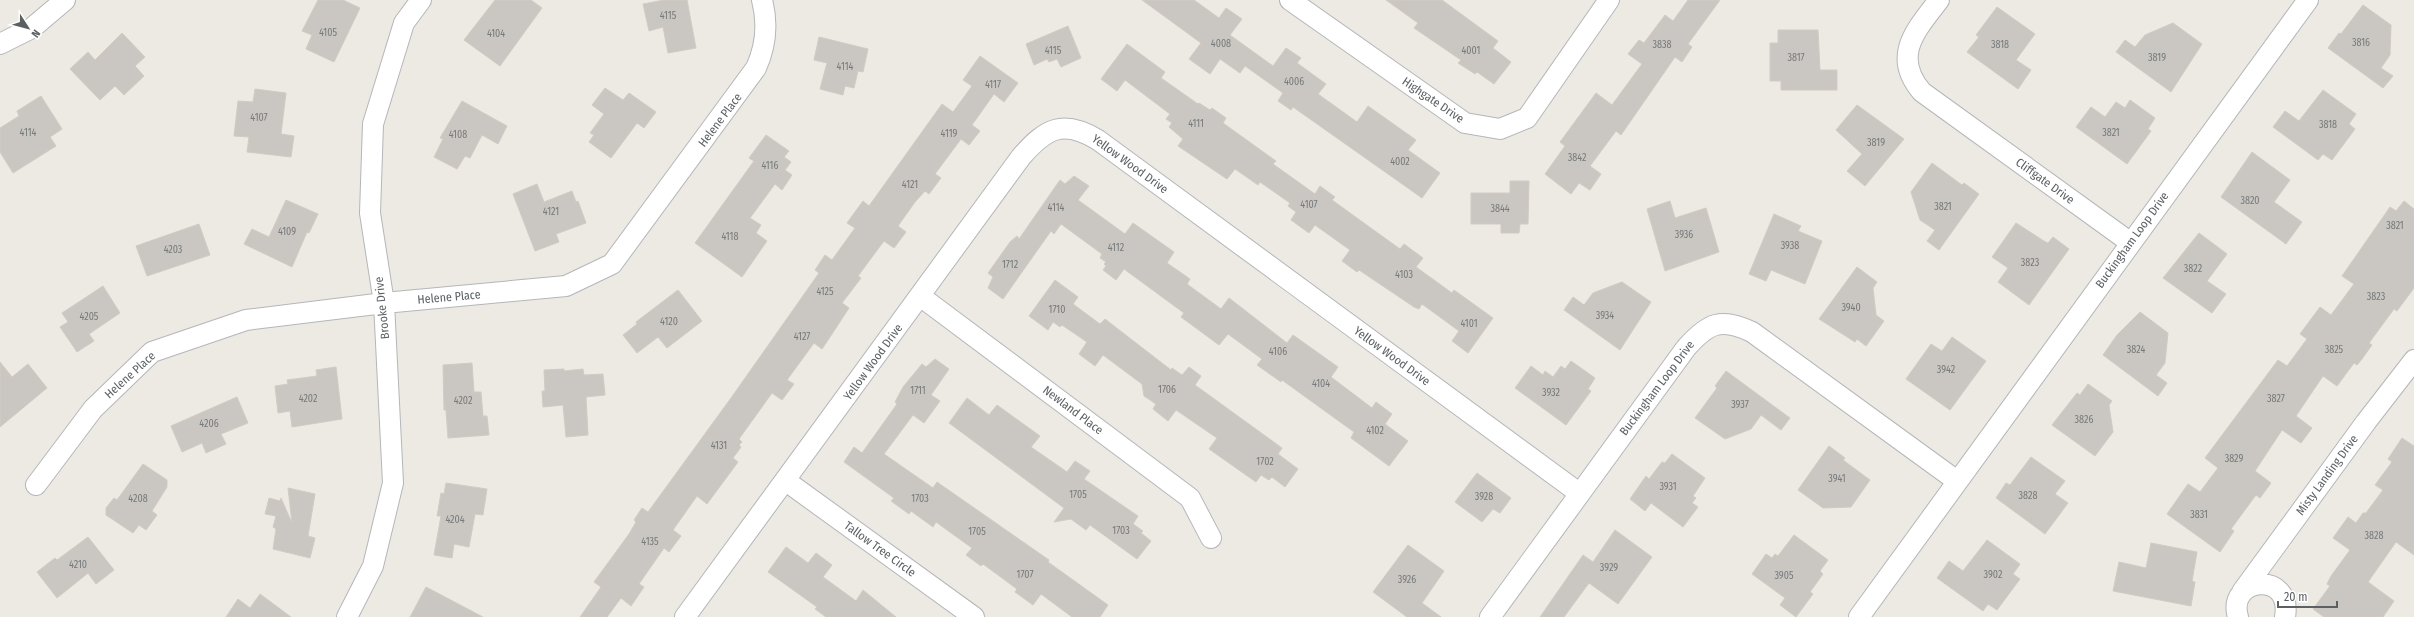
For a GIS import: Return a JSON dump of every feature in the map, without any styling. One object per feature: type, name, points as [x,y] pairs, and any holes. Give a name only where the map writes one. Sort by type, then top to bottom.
[{"type":"street","points":[[0,44],[32,28],[65,0]]},
{"type":"street","name":"Brooke Drive","points":[[347,617],[373,566],[394,483],[384,303],[370,213],[373,124],[404,23],[421,0]]},
{"type":"street","name":"Helene Place","points":[[36,485],[93,409],[152,352],[246,320],[384,303],[566,286],[612,264],[756,68],[762,55],[766,26],[762,0]]},
{"type":"street","name":"Highgate Drive","points":[[1290,0],[1465,123],[1500,129],[1527,118],[1609,0]]},
{"type":"street","name":"Cliffgate Drive","points":[[1939,0],[1910,42],[1907,56],[1908,69],[1913,81],[1922,92],[2131,243]]},
{"type":"street","name":"Buckingham Loop Drive","points":[[1859,617],[2308,0]]},
{"type":"street","name":"Yellow Wood Drive","points":[[685,617],[1033,144],[1053,130],[1063,127],[1075,129],[1104,145],[1579,493]]},
{"type":"street","name":"Newland Place","points":[[920,296],[1190,498],[1211,538]]},
{"type":"street","name":"Buckingham Loop Drive","points":[[1490,617],[1686,348],[1702,330],[1712,325],[1725,323],[1737,324],[1767,342],[1957,481]]},
{"type":"street","name":"Misty Landing Drive","points":[[2242,592],[2366,422],[2414,360]]},
{"type":"street","name":"Tallow Tree Circle","points":[[786,481],[974,617]]},
{"type":"street","points":[[2238,617],[2236,608],[2242,592],[2252,585],[2261,584],[2277,589],[2285,600],[2285,617]]},
{"type":"building","points":[[318,0],[343,0],[360,8],[334,62],[306,49],[312,35],[302,31]]},
{"type":"building","points":[[495,0],[531,0],[542,8],[500,66],[464,40]]},
{"type":"building","points":[[664,0],[687,0],[696,48],[668,53],[663,27],[649,31],[643,4]]},
{"type":"building","points":[[1142,0],[1194,0],[1219,18],[1226,8],[1242,19],[1230,35],[1273,66],[1286,48],[1301,58],[1297,63],[1326,84],[1318,94],[1357,122],[1368,106],[1416,140],[1408,150],[1440,173],[1422,198],[1293,107],[1291,110],[1278,101],[1283,93],[1245,66],[1240,73],[1220,59],[1210,74],[1189,59],[1201,43]]},
{"type":"building","points":[[1386,0],[1442,0],[1498,41],[1493,48],[1511,62],[1494,84],[1477,72],[1475,74],[1458,63],[1461,60],[1414,28],[1418,23]]},
{"type":"building","points":[[1688,0],[1720,0],[1688,44],[1692,47],[1682,62],[1675,57],[1621,135],[1616,131],[1590,166],[1601,174],[1590,190],[1579,183],[1571,194],[1545,174],[1565,146],[1560,142],[1596,93],[1612,105],[1642,64],[1628,54],[1639,40],[1644,43],[1665,15],[1673,21]]},
{"type":"building","points":[[2363,5],[2391,25],[2390,55],[2381,68],[2393,76],[2383,88],[2328,48],[2339,33],[2341,34]]},
{"type":"building","points":[[1997,7],[2035,34],[2016,60],[2031,70],[2018,89],[1967,52],[1979,37],[1976,35]]},
{"type":"building","points":[[2173,23],[2202,44],[2171,92],[2116,52],[2125,40],[2135,47],[2145,35]]},
{"type":"building","points":[[1068,26],[1081,58],[1061,67],[1057,59],[1049,62],[1047,59],[1034,65],[1026,44]]},
{"type":"building","points":[[1778,30],[1818,30],[1820,70],[1837,70],[1837,90],[1781,90],[1781,81],[1770,81],[1770,43],[1778,43]]},
{"type":"building","points":[[122,33],[145,57],[135,66],[144,76],[124,95],[115,86],[100,100],[70,69],[88,52],[95,60]]},
{"type":"building","points":[[819,37],[868,49],[863,72],[858,71],[854,88],[845,86],[843,95],[820,89],[827,63],[814,60]]},
{"type":"building","points":[[1127,44],[1165,72],[1161,78],[1198,104],[1199,103],[1210,110],[1212,108],[1226,118],[1223,123],[1276,161],[1273,164],[1315,194],[1320,186],[1335,197],[1332,200],[1400,249],[1404,244],[1423,258],[1416,267],[1452,293],[1454,290],[1493,318],[1468,353],[1452,341],[1459,331],[1422,304],[1419,309],[1414,307],[1359,270],[1357,272],[1342,261],[1350,250],[1315,225],[1309,233],[1291,220],[1296,212],[1288,206],[1290,203],[1260,182],[1258,185],[1235,169],[1227,179],[1178,146],[1183,139],[1169,127],[1172,123],[1166,119],[1170,114],[1125,80],[1117,91],[1101,79]]},
{"type":"building","points":[[980,56],[1018,83],[1004,102],[994,94],[972,125],[980,131],[969,145],[961,139],[935,174],[941,178],[929,194],[925,191],[915,202],[898,226],[906,232],[894,248],[884,241],[858,276],[861,278],[842,303],[849,308],[822,349],[814,343],[787,380],[794,384],[782,400],[772,393],[739,439],[742,442],[739,445],[741,447],[733,458],[738,462],[707,504],[697,496],[673,530],[681,536],[669,552],[664,548],[639,584],[644,587],[631,606],[621,598],[607,617],[580,617],[601,587],[594,582],[629,534],[636,522],[634,520],[642,508],[648,512],[731,398],[819,273],[815,270],[825,255],[832,260],[855,228],[847,223],[863,201],[869,206],[942,104],[953,112],[972,86],[963,80]]},
{"type":"building","points":[[605,88],[623,100],[629,93],[656,112],[644,128],[637,123],[611,158],[589,142],[594,135],[590,133],[604,114],[592,105]]},
{"type":"building","points":[[255,89],[286,93],[281,134],[294,136],[291,157],[247,152],[249,137],[234,136],[238,101],[253,102]]},
{"type":"building","points":[[2323,90],[2356,114],[2349,124],[2355,129],[2332,160],[2323,154],[2318,160],[2273,127],[2285,111],[2299,121]]},
{"type":"building","points":[[41,96],[62,129],[50,137],[56,146],[13,173],[0,152],[0,128],[19,116],[17,111]]},
{"type":"building","points":[[2130,100],[2155,118],[2148,129],[2151,131],[2127,164],[2076,127],[2091,107],[2105,117],[2116,102],[2125,108]]},
{"type":"building","points":[[462,101],[507,126],[498,144],[482,135],[470,158],[465,156],[457,169],[434,157],[443,139],[440,138]]},
{"type":"building","points":[[1857,105],[1904,139],[1865,186],[1847,171],[1862,154],[1836,130]]},
{"type":"building","points":[[766,135],[789,151],[784,157],[791,162],[785,170],[792,175],[782,190],[775,184],[750,218],[761,225],[756,233],[767,241],[742,277],[695,243],[754,161],[749,158]]},
{"type":"building","points":[[2252,152],[2290,180],[2274,202],[2302,222],[2286,244],[2221,197]]},
{"type":"building","points":[[1932,163],[1962,185],[1964,183],[1979,194],[1939,250],[1927,241],[1935,230],[1920,220],[1911,192]]},
{"type":"building","points":[[1074,176],[1089,186],[1078,200],[1125,234],[1133,223],[1174,252],[1167,263],[1190,279],[1187,284],[1221,309],[1229,298],[1287,343],[1293,335],[1338,367],[1331,377],[1372,408],[1376,402],[1392,414],[1385,424],[1408,441],[1389,466],[1351,438],[1354,432],[1282,380],[1281,382],[1257,365],[1262,359],[1228,334],[1219,345],[1181,317],[1184,313],[1124,269],[1116,280],[1103,270],[1106,266],[1104,264],[1106,262],[1100,258],[1102,254],[1061,224],[1054,234],[1051,231],[1003,299],[988,288],[993,277],[988,273],[1010,242],[1017,236],[1019,239],[1060,180],[1065,184]]},
{"type":"building","points":[[1510,181],[1529,181],[1528,224],[1520,224],[1519,233],[1501,233],[1501,224],[1471,224],[1471,193],[1510,193]]},
{"type":"building","points":[[537,184],[544,202],[572,191],[576,202],[578,201],[586,223],[556,234],[559,242],[535,251],[513,194]]},
{"type":"building","points":[[286,200],[318,214],[309,233],[307,232],[292,267],[244,244],[252,229],[269,237]]},
{"type":"building","points":[[1670,201],[1675,218],[1706,208],[1719,252],[1665,271],[1647,209]]},
{"type":"building","points":[[2404,201],[2414,209],[2414,288],[2397,311],[2394,309],[2369,343],[2372,345],[2362,359],[2357,365],[2354,363],[2337,386],[2323,376],[2296,416],[2312,428],[2301,443],[2282,430],[2255,471],[2271,483],[2260,498],[2256,495],[2231,529],[2234,531],[2220,552],[2167,514],[2188,484],[2200,492],[2218,468],[2205,458],[2278,360],[2287,366],[2307,339],[2300,334],[2320,307],[2331,315],[2354,284],[2342,276],[2390,207],[2396,211]]},
{"type":"building","points":[[1774,214],[1801,226],[1798,231],[1822,241],[1805,284],[1771,270],[1766,281],[1749,274]]},
{"type":"building","points":[[2016,223],[2048,243],[2053,237],[2069,249],[2029,305],[1998,282],[2008,268],[1992,257]]},
{"type":"building","points":[[199,224],[210,255],[147,276],[136,246]]},
{"type":"building","points":[[2199,233],[2227,254],[2207,281],[2226,294],[2212,313],[2163,278]]},
{"type":"building","points":[[1857,267],[1877,282],[1873,288],[1876,315],[1884,321],[1866,346],[1857,339],[1855,342],[1819,319]]},
{"type":"building","points":[[1055,280],[1078,297],[1073,304],[1100,324],[1105,319],[1171,370],[1172,368],[1182,375],[1189,367],[1201,376],[1195,385],[1282,448],[1278,454],[1298,469],[1285,487],[1272,477],[1269,480],[1261,475],[1256,482],[1209,449],[1217,438],[1176,410],[1168,421],[1153,409],[1156,404],[1144,396],[1142,384],[1103,355],[1095,366],[1079,354],[1087,342],[1062,325],[1060,327],[1053,322],[1048,330],[1029,316]]},
{"type":"building","points":[[1622,282],[1651,302],[1620,350],[1564,310],[1573,297],[1584,305],[1593,293]]},
{"type":"building","points":[[103,286],[120,313],[89,334],[94,341],[77,352],[60,327],[68,322],[62,313]]},
{"type":"building","points":[[678,290],[702,321],[667,348],[658,337],[637,353],[623,335],[637,324],[636,322]]},
{"type":"building","points":[[2140,312],[2168,333],[2165,363],[2156,375],[2167,383],[2158,396],[2103,355],[2117,335]]},
{"type":"building","points":[[1952,337],[1986,361],[1950,410],[1906,379],[1931,344],[1942,351]]},
{"type":"building","points":[[935,359],[949,369],[931,395],[940,401],[924,423],[913,415],[884,454],[933,488],[937,482],[1049,560],[1048,562],[1108,605],[1100,617],[1072,617],[1041,594],[1033,605],[1015,592],[1017,589],[983,564],[981,566],[966,555],[972,548],[936,522],[933,527],[911,511],[909,514],[891,501],[894,498],[844,462],[854,447],[862,453],[897,404],[895,402],[903,387],[922,364],[926,367]]},
{"type":"building","points":[[1571,361],[1595,378],[1588,389],[1591,391],[1566,425],[1515,388],[1531,366],[1543,375],[1545,371],[1553,377],[1561,366],[1565,369]]},
{"type":"building","points":[[0,362],[12,377],[28,364],[47,388],[0,427]]},
{"type":"building","points":[[472,363],[474,392],[481,392],[483,416],[487,416],[489,435],[448,438],[446,410],[444,410],[443,365]]},
{"type":"building","points":[[336,367],[342,419],[292,427],[290,411],[278,413],[275,386],[288,384],[287,380],[317,376],[316,370]]},
{"type":"building","points":[[564,369],[564,371],[583,369],[584,375],[603,374],[605,395],[586,397],[588,435],[566,437],[563,405],[543,407],[542,391],[545,391],[544,370]]},
{"type":"building","points":[[1726,371],[1790,418],[1781,430],[1761,415],[1751,429],[1725,439],[1695,418],[1717,388],[1715,386]]},
{"type":"building","points":[[2088,384],[2112,401],[2109,405],[2113,432],[2095,456],[2052,425],[2077,393],[2080,395]]},
{"type":"building","points":[[237,397],[248,423],[221,434],[226,444],[206,453],[202,443],[182,452],[171,426]]},
{"type":"building","points":[[967,398],[989,415],[997,405],[1040,436],[1031,447],[1067,472],[1075,461],[1090,471],[1084,479],[1138,516],[1133,524],[1143,531],[1141,533],[1151,541],[1137,559],[1090,525],[1086,530],[1071,519],[1054,522],[1064,508],[949,423]]},
{"type":"building","points":[[2402,438],[2414,446],[2414,555],[2396,542],[2368,582],[2394,601],[2383,617],[2324,617],[2313,609],[2330,586],[2327,584],[2331,576],[2350,550],[2333,538],[2348,517],[2356,523],[2363,513],[2366,513],[2383,490],[2375,485],[2392,462],[2388,459]]},
{"type":"building","points":[[1829,446],[1845,458],[1843,460],[1870,480],[1851,507],[1823,508],[1798,490]]},
{"type":"building","points":[[1672,454],[1705,478],[1693,496],[1696,498],[1692,503],[1698,507],[1683,527],[1651,503],[1645,511],[1630,499],[1646,476],[1649,479],[1662,462],[1665,463]]},
{"type":"building","points":[[2031,457],[2065,481],[2055,494],[2068,503],[2045,534],[1996,498],[2006,483],[2010,485]]},
{"type":"building","points":[[143,464],[167,480],[167,487],[152,511],[157,515],[146,530],[139,525],[133,533],[106,515],[106,508],[114,498],[117,500]]},
{"type":"building","points":[[1477,473],[1511,498],[1500,513],[1493,509],[1482,522],[1455,502]]},
{"type":"building","points":[[446,483],[487,489],[483,515],[475,514],[469,547],[454,544],[452,558],[434,555],[441,516],[437,516],[441,493],[444,494]]},
{"type":"building","points":[[288,488],[315,494],[308,536],[315,538],[310,558],[273,549],[276,529],[273,527],[276,516],[265,514],[269,498],[280,501],[281,498],[292,523]]},
{"type":"building","points":[[1615,530],[1652,557],[1618,604],[1589,583],[1564,617],[1540,617],[1583,555],[1593,562]]},
{"type":"building","points":[[1794,535],[1828,560],[1820,571],[1823,574],[1810,592],[1813,594],[1796,617],[1780,605],[1785,598],[1752,574],[1766,554],[1772,558],[1775,554],[1778,556]]},
{"type":"building","points":[[88,537],[114,570],[96,584],[88,573],[57,598],[37,572],[55,558],[57,560]]},
{"type":"building","points":[[1987,540],[2020,564],[2013,574],[2020,579],[1997,610],[1988,604],[1983,611],[1937,578],[1949,561],[1963,571]]},
{"type":"building","points":[[2151,543],[2197,552],[2192,581],[2195,582],[2191,606],[2113,591],[2119,562],[2146,568]]},
{"type":"building","points":[[1408,545],[1444,571],[1422,603],[1441,617],[1407,617],[1373,592]]},
{"type":"building","points":[[786,547],[808,563],[816,553],[832,565],[823,577],[856,601],[863,590],[896,617],[826,617],[815,609],[817,607],[768,572]]},
{"type":"building","points":[[426,587],[483,617],[410,617]]},
{"type":"building","points":[[260,594],[291,617],[226,617],[238,599],[250,608]]}]
